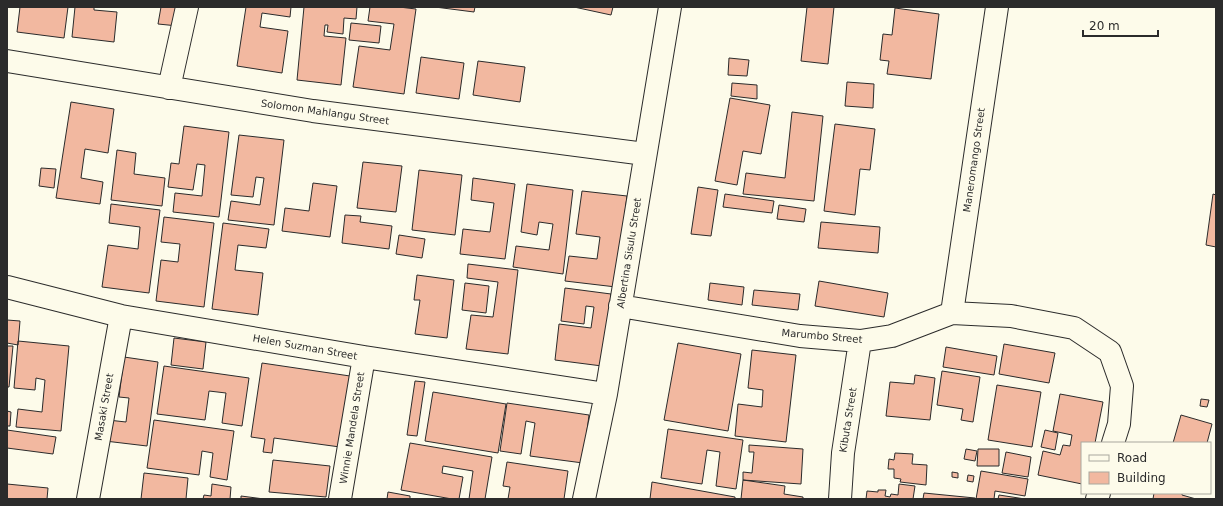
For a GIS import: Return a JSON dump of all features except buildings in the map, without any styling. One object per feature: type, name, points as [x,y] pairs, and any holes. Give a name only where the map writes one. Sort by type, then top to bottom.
[{"type":"street","points":[[169,88],[187,7]]},
{"type":"street","name":"Albertina Sisulu Street","points":[[584,499],[606,394],[670,7]]},
{"type":"street","name":"Maneromango Street","points":[[952,313],[997,7]]},
{"type":"street","name":"Solomon Mahlangu Street","points":[[7,61],[313,111],[645,154]]},
{"type":"street","name":"Helen Suzman Street","points":[[7,287],[121,316],[364,357],[606,394]]},
{"type":"street","name":"Marumbo Street","points":[[620,306],[800,336],[860,341],[892,336],[952,313],[1011,316],[1074,328],[1110,352],[1122,386],[1119,424],[1113,442]]},
{"type":"street","name":"Masaki Street","points":[[88,499],[121,316]]},
{"type":"street","name":"Kibuta Street","points":[[840,499],[843,453],[860,341]]},
{"type":"street","name":"Winnie Mandela Street","points":[[340,499],[364,357]]}]
